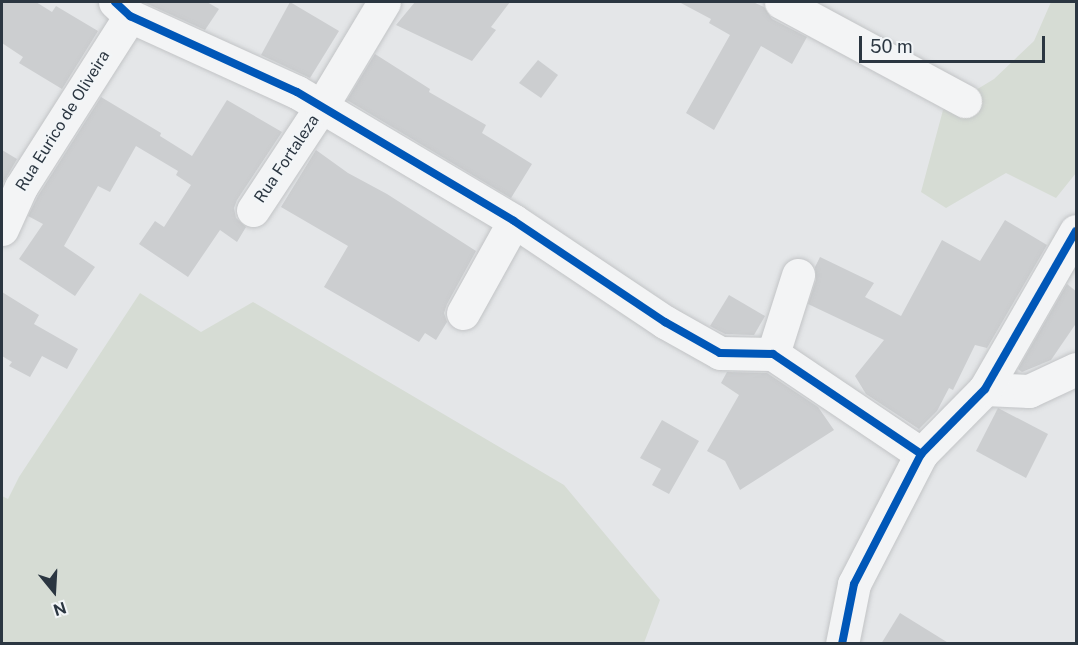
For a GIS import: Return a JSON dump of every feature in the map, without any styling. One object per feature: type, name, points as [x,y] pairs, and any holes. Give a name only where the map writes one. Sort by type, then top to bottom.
[{"type":"street","name":"Rua Fortaleza","points":[[253,210],[321,107],[384,2]]},
{"type":"street","points":[[781,2],[965,101]]},
{"type":"street","points":[[122,6],[297,92],[514,221],[665,322],[720,353],[773,354],[921,454]]},
{"type":"street","name":"Rua Eurico de Oliveira","points":[[2,229],[21,187],[122,6]]},
{"type":"street","points":[[463,313],[514,221]]},
{"type":"street","points":[[842,644],[854,584],[921,454],[985,389],[1077,231]]},
{"type":"street","points":[[773,354],[798,275]]},
{"type":"street","points":[[985,389],[1029,392],[1077,369]]},
{"type":"shaded area","points":[[1051,2],[1076,2],[1076,173],[1056,198],[1006,173],[946,208],[921,192],[943,110],[994,79],[1034,41]]},
{"type":"shaded area","points":[[140,293],[201,332],[253,302],[564,485],[660,600],[644,643],[2,643],[2,496],[8,499],[19,477]]},
{"type":"building","points":[[2,2],[36,2],[52,12],[56,6],[98,31],[62,89],[19,63],[23,57],[2,43]]},
{"type":"building","points":[[143,2],[207,2],[219,9],[205,30]]},
{"type":"building","points":[[290,2],[339,31],[310,78],[261,55]]},
{"type":"building","points":[[415,2],[510,2],[491,27],[496,30],[472,61],[396,25]]},
{"type":"building","points":[[679,2],[753,2],[764,7],[772,19],[807,37],[792,64],[761,46],[714,130],[686,113],[730,35],[709,23],[711,19]]},
{"type":"building","points":[[375,54],[430,89],[429,92],[486,125],[482,133],[532,164],[511,198],[347,100]]},
{"type":"building","points":[[538,60],[558,75],[541,98],[519,83]]},
{"type":"building","points":[[101,97],[161,133],[160,136],[192,156],[227,100],[282,132],[237,200],[234,208],[236,218],[246,227],[237,242],[220,230],[188,277],[139,244],[155,221],[164,227],[191,185],[176,175],[178,171],[136,146],[110,192],[98,186],[64,246],[95,267],[75,296],[19,259],[43,224],[28,216],[38,196]]},
{"type":"building","points":[[2,150],[17,159],[2,185]]},
{"type":"building","points":[[316,150],[348,173],[387,194],[476,251],[447,304],[444,313],[447,322],[436,340],[425,333],[419,342],[324,287],[348,246],[281,207]]},
{"type":"building","points":[[1005,220],[1047,245],[987,348],[975,345],[953,390],[949,388],[937,411],[919,429],[866,394],[855,376],[884,340],[808,304],[816,280],[815,267],[820,257],[874,283],[865,297],[901,316],[942,240],[980,261]]},
{"type":"building","points":[[1067,284],[1077,292],[1077,322],[1051,360],[1022,372],[1018,369]]},
{"type":"building","points":[[2,292],[39,315],[34,324],[78,349],[67,369],[42,356],[30,377],[9,366],[12,362],[2,356]]},
{"type":"building","points":[[729,295],[765,316],[754,335],[725,334],[710,326]]},
{"type":"building","points":[[727,372],[767,373],[818,407],[834,430],[740,490],[725,461],[707,451],[739,395],[721,383]]},
{"type":"building","points":[[998,408],[1048,434],[1026,478],[976,451]]},
{"type":"building","points":[[662,420],[699,441],[669,494],[652,485],[661,469],[640,458]]},
{"type":"building","points":[[900,613],[950,644],[881,644]]},
{"type":"cycle path","points":[[115,2],[130,16],[297,92],[514,221],[665,322],[720,353],[773,354],[921,454]]},
{"type":"cycle path","points":[[842,644],[854,584],[921,454],[985,389],[1076,231]]}]
